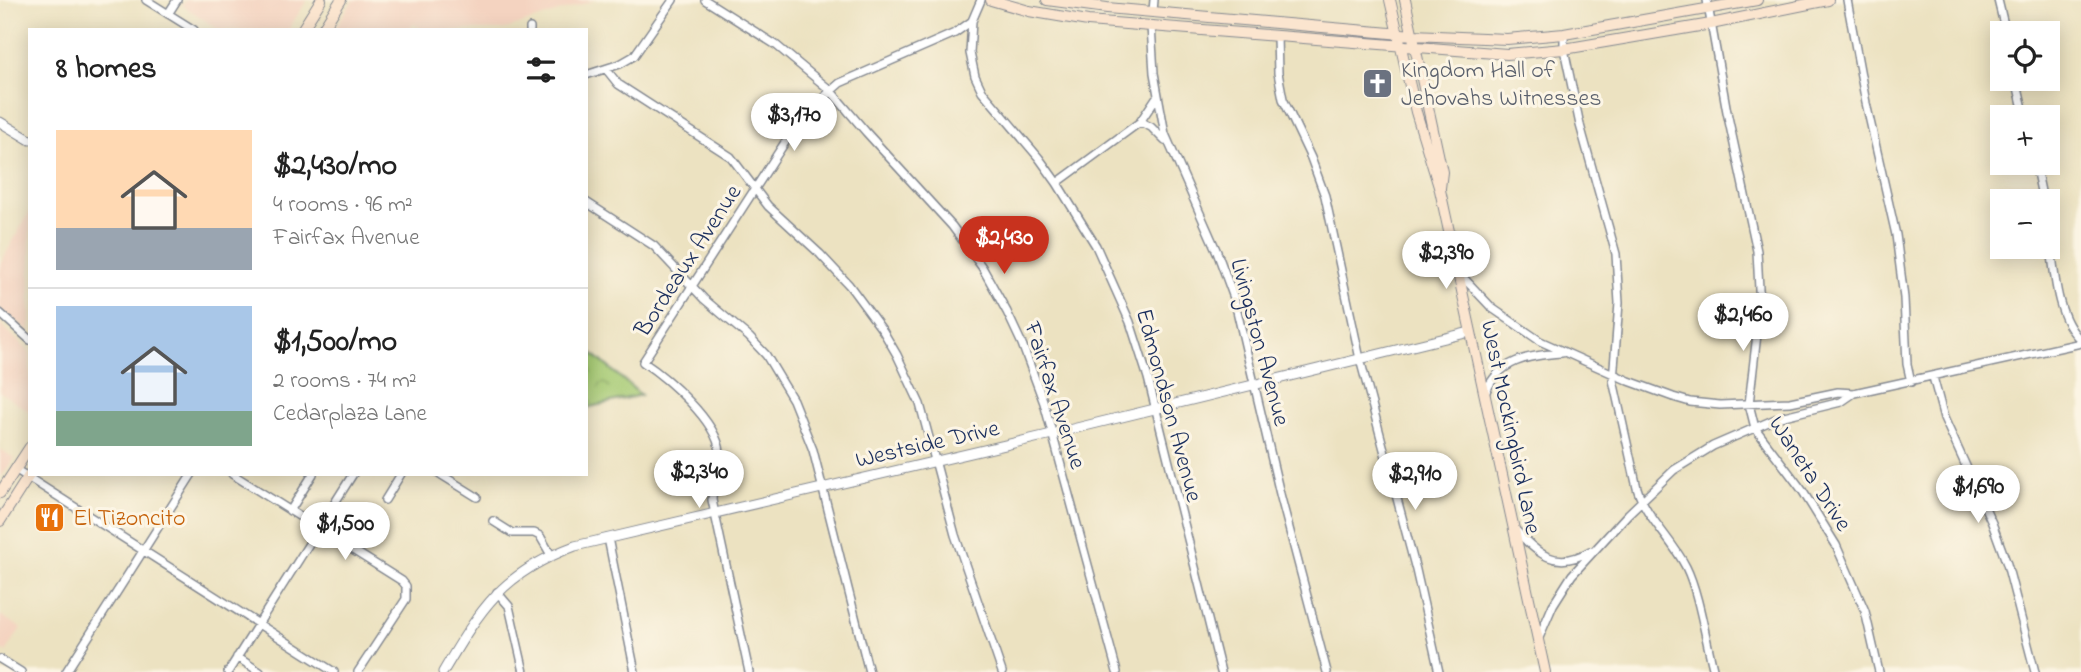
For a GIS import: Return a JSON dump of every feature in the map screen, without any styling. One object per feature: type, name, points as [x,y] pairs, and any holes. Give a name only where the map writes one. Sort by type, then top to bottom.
[{"type":"main road","points":[[307,28],[321,0]]},
{"type":"main road","points":[[323,28],[341,0]]},
{"type":"main road","points":[[991,0],[1054,17],[1507,54],[1564,49],[1711,24],[1828,0]]},
{"type":"main road","points":[[1047,0],[1153,6],[1413,35],[1507,39],[1564,34],[1708,5],[1757,0]]},
{"type":"main road","name":"West Mockingbird Lane","points":[[1390,0],[1419,123],[1440,190],[1545,672]]},
{"type":"main road","name":"West Mockingbird Lane","points":[[1405,0],[1442,172],[1440,190]]},
{"type":"main road","points":[[1151,26],[1153,6]]},
{"type":"main road","points":[[0,493],[28,450]]},
{"type":"main road","points":[[0,521],[29,476]]},
{"type":"street","points":[[146,0],[191,28]]},
{"type":"street","points":[[168,14],[177,0]]},
{"type":"street","points":[[588,74],[627,61],[640,51],[673,0]]},
{"type":"street","name":"Fairfax Avenue","points":[[705,0],[776,45],[830,90],[952,226],[982,267],[1022,344],[1052,434],[1117,672]]},
{"type":"street","points":[[972,21],[981,0]]},
{"type":"street","points":[[1847,0],[1896,235],[1904,298],[1907,364],[1911,382]]},
{"type":"street","points":[[1998,0],[2003,21]]},
{"type":"street","name":"Waneta Drive","points":[[1708,5],[1727,112],[1751,218],[1759,272],[1760,322],[1749,404],[1755,428],[1802,490],[1836,545],[1865,611],[1879,672]]},
{"type":"street","name":"Bordeaux Avenue","points":[[714,512],[712,488],[721,456],[719,446],[707,424],[682,393],[643,362],[791,133],[830,90],[856,74],[941,40],[972,21]]},
{"type":"street","name":"Edmondson Avenue","points":[[972,21],[970,53],[975,76],[982,91],[1057,183],[1096,246],[1117,290],[1142,356],[1221,672]]},
{"type":"street","name":"Livingston Avenue","points":[[1151,26],[1157,97],[1169,145],[1226,273],[1327,672]]},
{"type":"street","points":[[1564,34],[1564,49],[1586,152],[1616,254],[1619,303],[1612,373],[1641,501],[1685,566],[1714,672]]},
{"type":"street","points":[[1277,37],[1278,73],[1283,99],[1311,158],[1325,196],[1360,359],[1416,570],[1439,672]]},
{"type":"street","points":[[606,69],[618,84],[730,157],[783,222],[820,254],[869,309],[898,355],[920,404],[958,547],[1002,672]]},
{"type":"street","points":[[1057,183],[1140,122],[1157,97]]},
{"type":"street","points":[[0,122],[28,140]]},
{"type":"street","points":[[1140,122],[1151,127],[1169,145]]},
{"type":"street","points":[[588,203],[654,246],[692,286],[749,337],[779,375],[804,424],[869,672]]},
{"type":"street","points":[[1457,272],[1505,319],[1564,353],[1647,389],[1690,402],[1720,405],[1790,402],[1838,392],[1854,393],[2081,342],[2068,326],[2060,303],[2053,259]]},
{"type":"street","points":[[0,313],[28,338]]},
{"type":"street","name":"Westside Drive","points":[[443,672],[480,612],[497,592],[519,573],[551,555],[714,512],[1052,434],[1470,332]]},
{"type":"street","points":[[1484,398],[1495,376],[1509,363],[1538,355],[1564,353]]},
{"type":"street","points":[[1933,377],[1944,418],[1992,523],[2007,564],[2035,672]]},
{"type":"street","points":[[1538,640],[1561,589],[1641,501],[1681,465],[1713,446],[1755,428],[1792,413],[1841,402],[1854,393]]},
{"type":"street","points":[[15,469],[28,476]]},
{"type":"street","points":[[29,476],[334,672]]},
{"type":"street","points":[[66,672],[191,476]]},
{"type":"street","points":[[235,476],[406,586],[406,599],[358,672]]},
{"type":"street","points":[[290,511],[312,476]]},
{"type":"street","points":[[228,672],[352,476]]},
{"type":"street","points":[[385,500],[400,476]]},
{"type":"street","points":[[443,476],[477,497]]},
{"type":"street","points":[[714,512],[748,672]]},
{"type":"street","points":[[493,521],[512,533],[534,533],[540,536],[551,555]]},
{"type":"street","points":[[1513,526],[1531,547],[1553,559],[1574,559],[1597,547]]},
{"type":"street","points":[[608,538],[635,672]]},
{"type":"street","points":[[497,592],[509,606],[524,672]]},
{"type":"street","points":[[237,657],[260,672]]},
{"type":"street","points":[[0,659],[21,672]]},
{"type":"shaded area","points":[[186,0],[307,0],[289,28],[216,28],[182,5]]},
{"type":"shaded area","points":[[353,0],[595,0],[509,28],[420,28],[414,24],[411,28],[335,28]]},
{"type":"shaded area","points":[[28,215],[28,330],[0,309],[0,264]]},
{"type":"shaded area","points":[[0,323],[28,351],[28,411],[0,392]]},
{"type":"shaded area","points":[[0,449],[14,458],[0,479]]},
{"type":"shaded area","points":[[0,615],[21,628],[6,652],[0,648]]},
{"type":"green space","points":[[588,350],[641,395],[588,408]]},
{"type":"place","name":"Kingdom Hall of Jehovahs Witnesses","points":[[1378,83]]},
{"type":"place","name":"El Tizoncito","points":[[50,517]]}]
